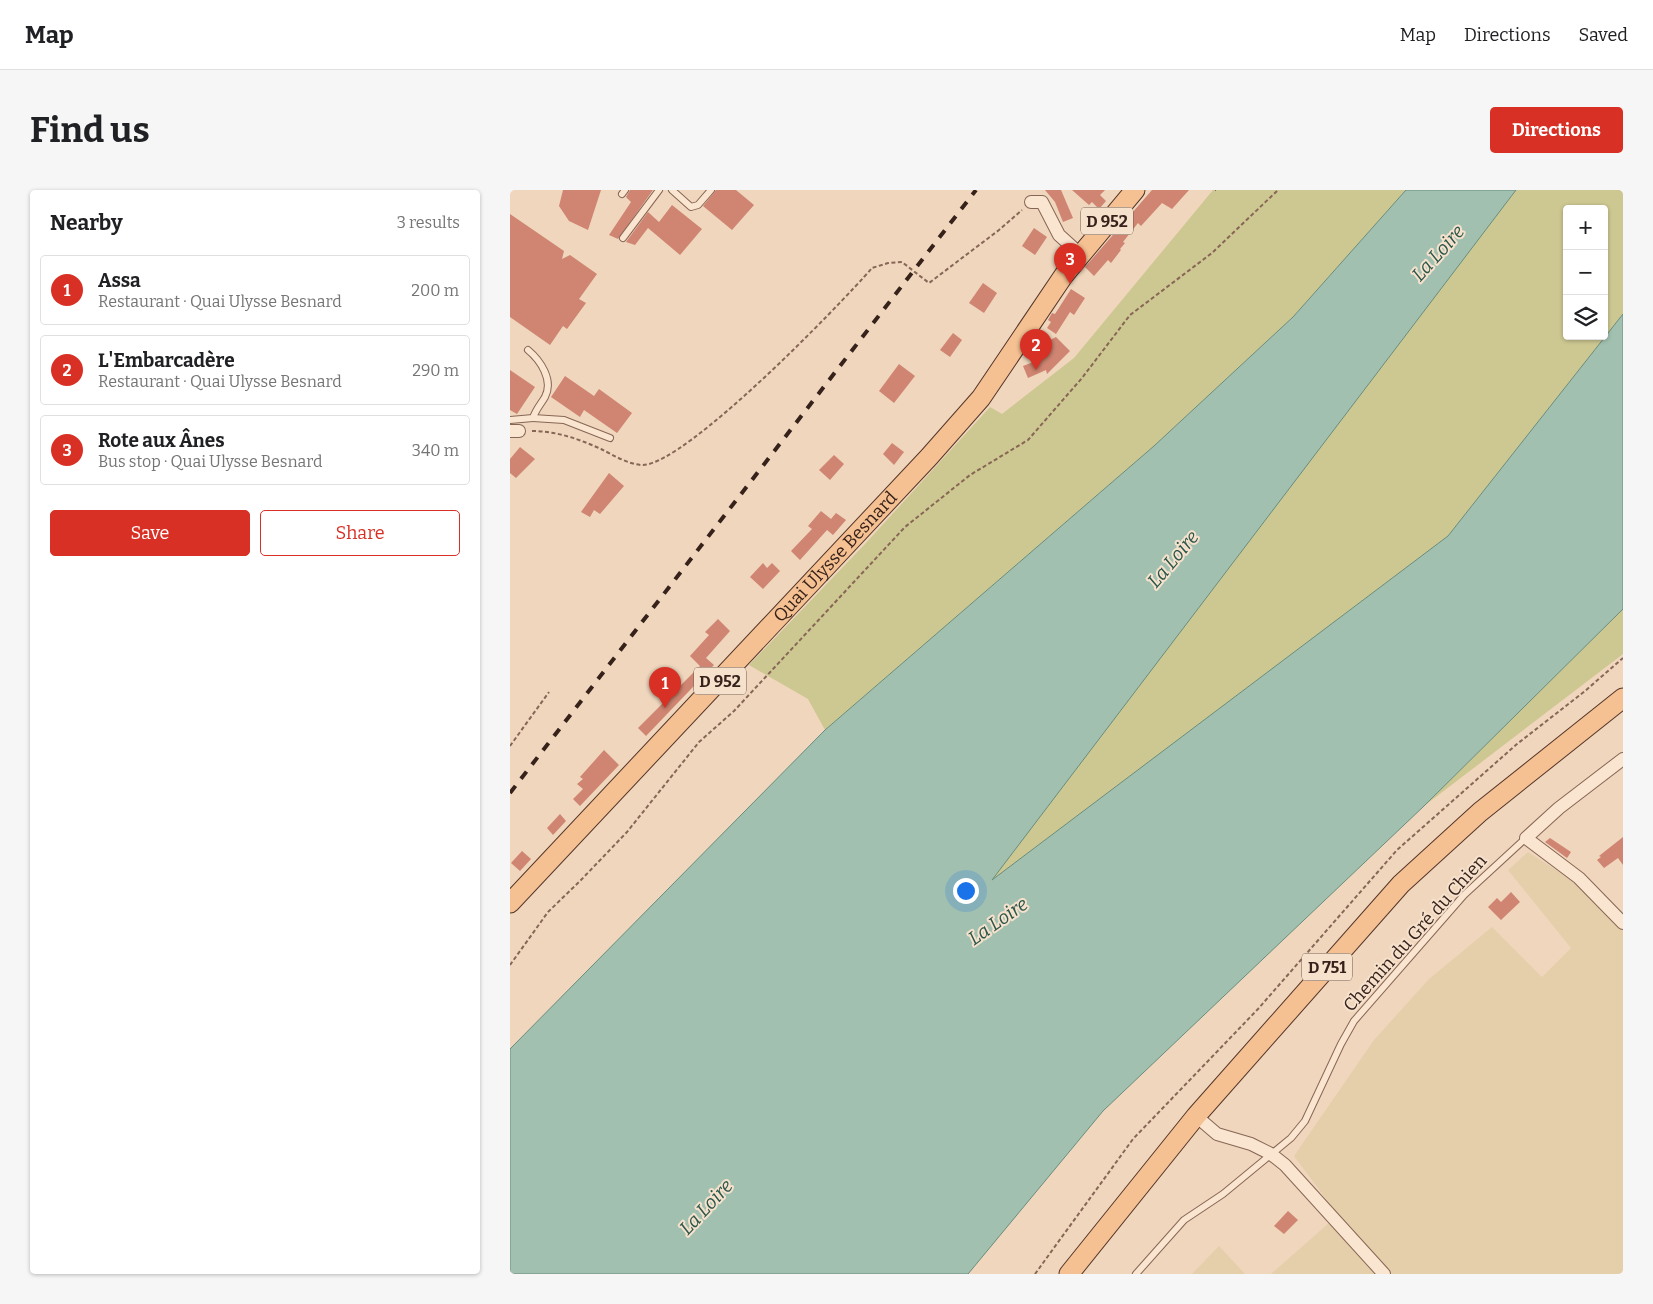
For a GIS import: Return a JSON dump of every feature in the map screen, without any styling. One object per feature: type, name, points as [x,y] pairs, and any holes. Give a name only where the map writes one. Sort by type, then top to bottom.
[{"type":"main road","name":"Quai Ulysse Besnard","points":[[510,903],[949,435],[981,398],[1080,254],[1135,190]]},
{"type":"main road","name":"D 751","points":[[1069,1274],[1196,1116],[1401,884],[1480,812],[1623,698]]},
{"type":"street","points":[[1031,202],[1042,202],[1060,235],[1080,254]]},
{"type":"street","points":[[1623,758],[1558,808],[1526,838],[1579,878],[1623,923]]},
{"type":"street","points":[[1196,1116],[1217,1134],[1251,1144],[1271,1154],[1285,1165],[1384,1274]]},
{"type":"lane","points":[[623,238],[659,190]]},
{"type":"lane","points":[[672,190],[691,207],[698,204],[711,190]]},
{"type":"lane","points":[[528,350],[538,359],[543,367],[547,383],[545,397],[536,407],[533,418]]},
{"type":"lane","points":[[510,420],[533,418],[564,420],[610,438]]},
{"type":"lane","name":"Chemin du Gré du Chien","points":[[1136,1274],[1184,1220],[1223,1194],[1291,1138],[1305,1121],[1325,1075],[1354,1021],[1464,895],[1526,838]]},
{"type":"path","points":[[510,965],[548,912],[627,832],[699,742],[734,711],[905,527],[970,475],[1028,440],[1082,378],[1130,315],[1212,253],[1278,190]]},
{"type":"path","points":[[515,431],[564,436],[622,460],[644,465],[660,460],[678,449],[773,372],[872,268],[888,263],[902,262],[929,283],[999,230],[1031,202]]},
{"type":"path","points":[[1034,1274],[1133,1139],[1258,1009],[1397,850],[1516,744],[1585,691],[1623,658]]},
{"type":"path","points":[[510,746],[549,692]]},
{"type":"shaded area","points":[[1213,190],[1406,190],[1293,317],[1154,446],[825,730],[808,699],[749,665],[865,544],[990,407],[1002,414],[1074,358]]},
{"type":"shaded area","points":[[1516,190],[1623,190],[1623,314],[1608,333],[1608,205],[1563,205],[1563,340],[1603,340],[1448,536],[990,882]]},
{"type":"shaded area","points":[[1623,609],[1623,654],[1424,806]]},
{"type":"shaded area","points":[[1528,852],[1576,883],[1623,931],[1623,1274],[1271,1274],[1338,1215],[1294,1156],[1374,1040],[1429,979],[1492,927],[1542,977],[1571,948],[1508,870]]},
{"type":"shaded area","points":[[1219,1246],[1245,1274],[1192,1274]]},
{"type":"water","name":"La Loire","points":[[1406,190],[1516,190],[992,880],[1448,536],[1603,340],[1608,340],[1608,333],[1623,314],[1623,609],[1424,806],[1103,1111],[968,1274],[510,1274],[510,1049],[825,730],[1154,446],[1293,317]]},
{"type":"building","points":[[563,190],[601,190],[588,230],[569,221],[559,206]]},
{"type":"building","points":[[630,190],[653,190],[618,239],[609,235],[631,202],[626,197]]},
{"type":"building","points":[[716,190],[736,190],[754,205],[732,230],[703,206]]},
{"type":"building","points":[[1045,190],[1061,190],[1073,218],[1063,222],[1055,202]]},
{"type":"building","points":[[1072,190],[1105,190],[1100,195],[1106,201],[1099,209],[1092,202],[1089,205]]},
{"type":"building","points":[[1152,190],[1189,190],[1172,209],[1162,203],[1141,226],[1138,223],[1123,242],[1125,243],[1111,263],[1108,260],[1094,276],[1085,267]]},
{"type":"building","points":[[672,205],[702,229],[680,255],[648,228],[635,245],[626,242],[648,212],[659,222]]},
{"type":"building","points":[[510,214],[564,251],[562,259],[570,255],[597,274],[579,299],[586,303],[567,329],[563,326],[550,345],[510,317]]},
{"type":"building","points":[[1034,228],[1047,237],[1035,255],[1022,246]]},
{"type":"building","points":[[983,283],[997,293],[984,313],[969,303]]},
{"type":"building","points":[[1071,289],[1085,298],[1074,315],[1070,312],[1056,334],[1047,328],[1051,322],[1048,320],[1052,313],[1055,314]]},
{"type":"building","points":[[953,333],[962,340],[950,357],[940,350]]},
{"type":"building","points":[[1056,337],[1070,351],[1047,374],[1046,370],[1028,378],[1023,366],[1041,359],[1037,352],[1044,349],[1042,344]]},
{"type":"building","points":[[899,364],[915,376],[894,403],[879,391]]},
{"type":"building","points":[[510,370],[535,387],[517,414],[510,410]]},
{"type":"building","points":[[565,376],[594,396],[599,389],[632,413],[617,433],[584,410],[580,417],[551,397]]},
{"type":"building","points":[[892,443],[904,452],[894,465],[883,454]]},
{"type":"building","points":[[520,447],[535,459],[516,478],[510,473],[510,459]]},
{"type":"building","points":[[834,455],[844,464],[830,480],[819,470]]},
{"type":"building","points":[[609,473],[624,486],[600,514],[594,510],[590,517],[581,512]]},
{"type":"building","points":[[821,511],[831,519],[836,513],[846,520],[833,535],[827,530],[800,560],[791,551],[812,529],[808,526]]},
{"type":"building","points":[[763,563],[767,568],[772,563],[780,571],[763,589],[750,577]]},
{"type":"building","points":[[718,619],[730,631],[706,658],[714,665],[646,736],[638,728],[700,666],[690,656],[709,635],[705,632]]},
{"type":"building","points":[[604,750],[619,765],[580,806],[573,799],[583,789],[577,784],[583,779],[580,777]]},
{"type":"building","points":[[560,814],[566,821],[553,835],[547,828]]},
{"type":"building","points":[[1623,837],[1623,865],[1618,858],[1604,868],[1597,860],[1601,857],[1599,856]]},
{"type":"building","points":[[1550,838],[1571,852],[1567,858],[1545,842]]},
{"type":"building","points":[[522,851],[531,859],[520,871],[511,863]]},
{"type":"building","points":[[1511,892],[1520,902],[1501,920],[1488,907],[1497,898],[1501,902]]},
{"type":"building","points":[[1288,1211],[1298,1220],[1284,1234],[1274,1226]]},
{"type":"railway","points":[[510,793],[976,190]]},
{"type":"place","name":"Rote aux Ânes","points":[[1070,284]]},
{"type":"place","name":"L'Embarcadère","points":[[1036,370]]},
{"type":"place","name":"Assa","points":[[665,708]]}]
